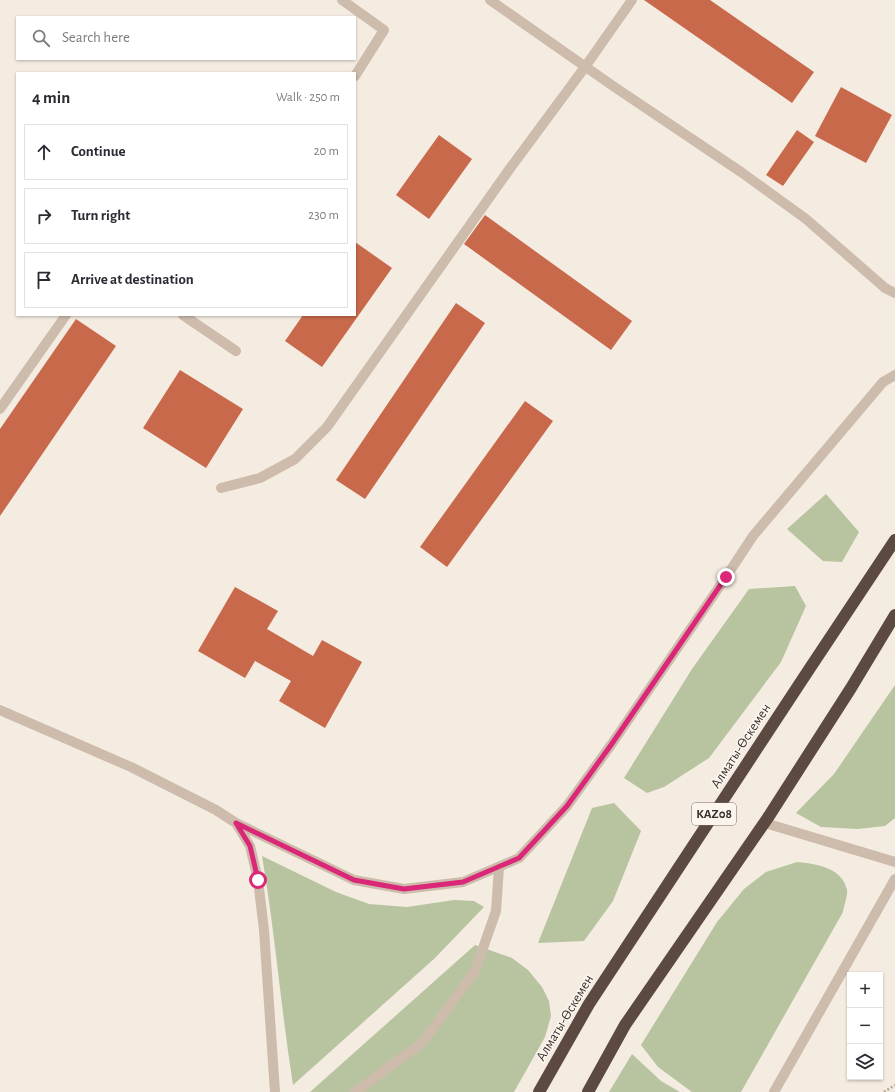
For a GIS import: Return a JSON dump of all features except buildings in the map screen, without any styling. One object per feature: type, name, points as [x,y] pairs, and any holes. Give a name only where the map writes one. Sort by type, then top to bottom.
[{"type":"highway","name":"Алматы-Өскемен","points":[[539,1092],[589,1004],[895,540]]},
{"type":"highway","points":[[588,1092],[625,1025],[764,823],[851,688],[895,615]]},
{"type":"street","points":[[342,0],[384,30],[356,74]]},
{"type":"street","points":[[490,0],[741,172],[799,214],[885,288],[895,294]]},
{"type":"street","points":[[221,488],[260,478],[295,459],[327,427],[511,167],[586,67],[632,0]]},
{"type":"street","points":[[0,409],[65,316]]},
{"type":"street","points":[[184,316],[236,351]]},
{"type":"street","points":[[0,710],[131,767],[216,810],[236,823],[354,880],[404,889],[463,882],[519,858],[567,806],[611,745],[753,536],[883,382],[895,375]]},
{"type":"street","points":[[236,823],[250,846],[258,880],[264,930],[275,1092]]},
{"type":"street","points":[[764,823],[895,862]]},
{"type":"street","points":[[355,1092],[422,1043],[475,971],[496,911],[499,867]]},
{"type":"street","points":[[774,1092],[895,879]]},
{"type":"path","points":[[884,1092],[895,1085]]},
{"type":"green space","points":[[826,494],[859,532],[842,562],[823,561],[787,529]]},
{"type":"green space","points":[[795,586],[806,606],[781,662],[709,758],[664,787],[647,793],[624,778],[692,669],[749,589]]},
{"type":"green space","points":[[895,685],[895,818],[885,826],[858,829],[821,827],[796,813],[834,774]]},
{"type":"green space","points":[[614,803],[641,831],[613,901],[584,941],[538,943],[592,808]]},
{"type":"green space","points":[[262,856],[336,892],[369,904],[407,907],[454,900],[474,901],[484,907],[435,958],[293,1085],[271,913]]},
{"type":"green space","points":[[797,862],[827,868],[840,876],[847,890],[843,912],[741,1092],[692,1092],[658,1067],[641,1045],[717,922],[744,889],[766,872]]},
{"type":"green space","points":[[475,945],[512,958],[528,970],[542,987],[549,1001],[551,1016],[545,1037],[514,1092],[310,1092]]},
{"type":"green space","points":[[632,1054],[661,1081],[680,1092],[609,1092]]},
{"type":"route","points":[[258,880],[250,846],[236,823],[354,880],[404,889],[463,882],[519,858],[567,806],[611,745],[726,577]]}]
